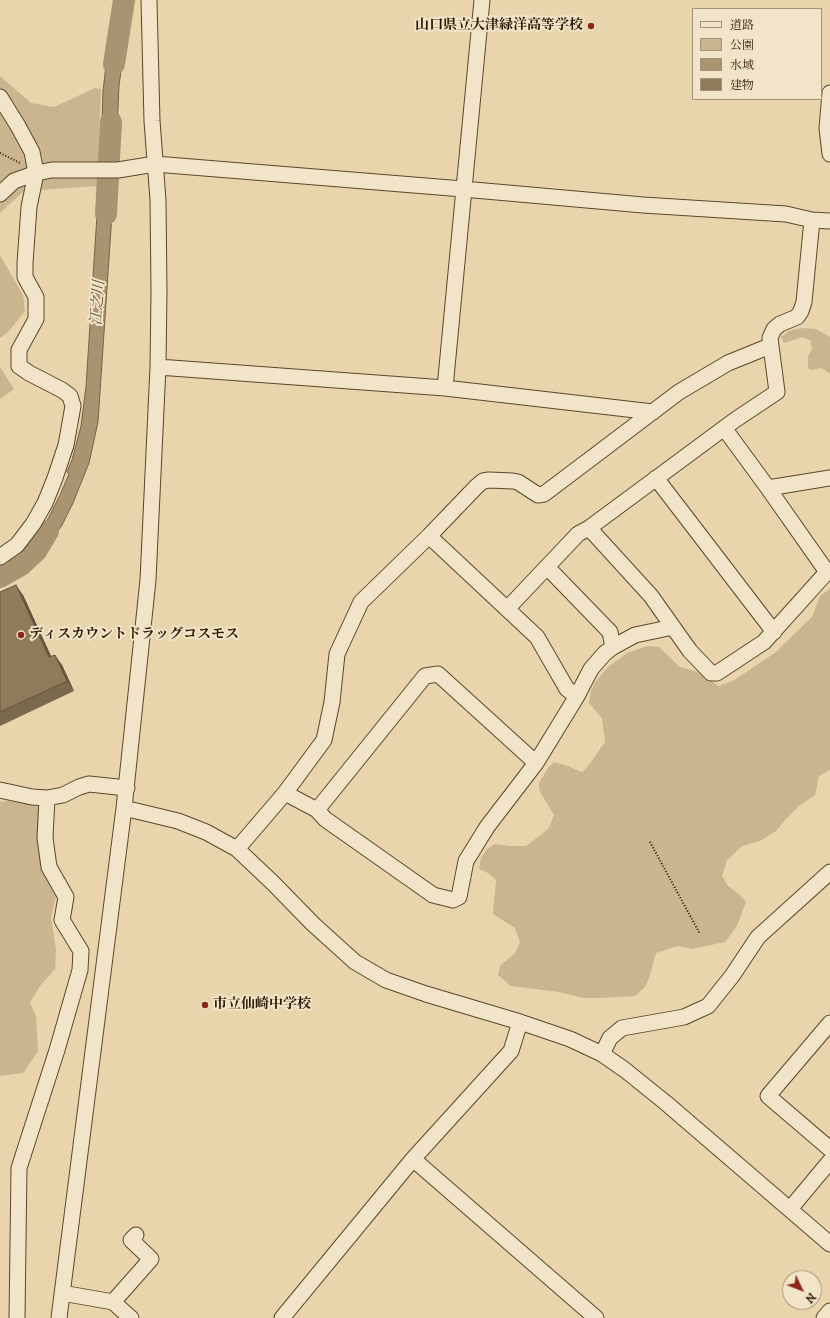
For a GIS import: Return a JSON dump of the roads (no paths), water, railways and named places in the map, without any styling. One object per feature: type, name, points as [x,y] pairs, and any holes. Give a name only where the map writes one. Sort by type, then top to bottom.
[{"type":"street","points":[[59,1318],[124,808],[148,580],[158,368],[158,200],[154,164],[152,121],[149,0]]},
{"type":"street","points":[[445,388],[482,0]]},
{"type":"street","points":[[830,93],[827,128],[830,154]]},
{"type":"street","points":[[0,97],[32,152],[25,277],[36,297],[36,319],[18,350],[20,366],[29,373],[62,390],[70,396],[73,406],[66,445],[55,478],[44,503],[33,524],[17,545],[0,557]]},
{"type":"street","points":[[0,194],[30,169],[118,170],[154,164],[642,205],[786,214],[812,220],[830,221]]},
{"type":"street","points":[[507,609],[578,534],[589,528],[724,428],[777,392],[770,338],[774,329],[780,324],[797,317],[804,302],[812,220]]},
{"type":"street","points":[[237,849],[286,793],[324,740],[332,702],[337,654],[361,602],[429,536],[477,486],[483,481],[513,481],[518,482],[538,495],[544,494],[679,392],[728,363],[770,346]]},
{"type":"street","points":[[158,368],[445,388],[653,412]]},
{"type":"street","points":[[589,528],[651,596],[690,651],[711,673],[717,673],[764,642],[829,572],[724,428]]},
{"type":"street","points":[[656,478],[774,632]]},
{"type":"street","points":[[768,488],[830,478]]},
{"type":"street","points":[[429,536],[537,637],[567,689],[577,696]]},
{"type":"street","points":[[547,567],[610,632],[613,647]]},
{"type":"street","points":[[286,793],[317,810],[325,819],[433,895],[453,900],[459,897],[466,860],[487,827],[536,763],[591,670],[605,653],[635,635],[673,627]]},
{"type":"street","points":[[317,810],[425,676],[438,674],[536,763]]},
{"type":"street","points":[[0,790],[32,797],[47,798],[63,795],[78,787],[89,784],[126,788]]},
{"type":"street","points":[[17,1318],[19,1168],[57,1050],[80,970],[81,951],[62,920],[66,897],[49,867],[45,838],[47,798]]},
{"type":"street","points":[[124,808],[178,821],[206,832],[237,849],[274,883],[313,924],[355,962],[386,980],[570,1039],[602,1054],[626,1070],[666,1102],[830,1244]]},
{"type":"street","points":[[602,1054],[610,1038],[622,1028],[684,1017],[708,1006],[732,976],[758,937],[830,872]]},
{"type":"street","points":[[289,1316],[413,1160],[511,1052],[520,1022]]},
{"type":"street","points":[[830,1023],[768,1096],[830,1149]]},
{"type":"street","points":[[413,1160],[596,1318]]},
{"type":"street","points":[[790,1209],[830,1161]]},
{"type":"street","points":[[113,1302],[151,1258],[131,1240],[136,1235]]},
{"type":"street","points":[[62,1292],[113,1302],[131,1318]]},
{"type":"street","points":[[824,1318],[830,1311]]},
{"type":"water","points":[[110,31],[113,31],[125,39],[119,86],[116,152],[101,153],[103,91]]},
{"type":"water","points":[[114,184],[98,422],[89,463],[73,503],[62,525],[37,561],[26,548],[37,536],[60,495],[69,474],[67,472],[72,460],[81,426],[86,387],[98,199],[101,198],[104,185]]},
{"type":"water","points":[[20,554],[31,566],[22,574],[0,587],[0,568]]},
{"type":"waterway","name":"江之川","points":[[114,64],[124,0]]},
{"type":"waterway","name":"江之川","points":[[106,214],[111,122]]},
{"type":"waterway","name":"江之川","points":[[0,577],[21,565],[36,551],[48,531]]},
{"type":"place","name":"山口県立大津緑洋高等学校","points":[[591,26]]},
{"type":"place","name":"ディスカウントドラッグコスモス","points":[[21,635]]},
{"type":"place","name":"市立仙崎中学校","points":[[205,1005]]}]
